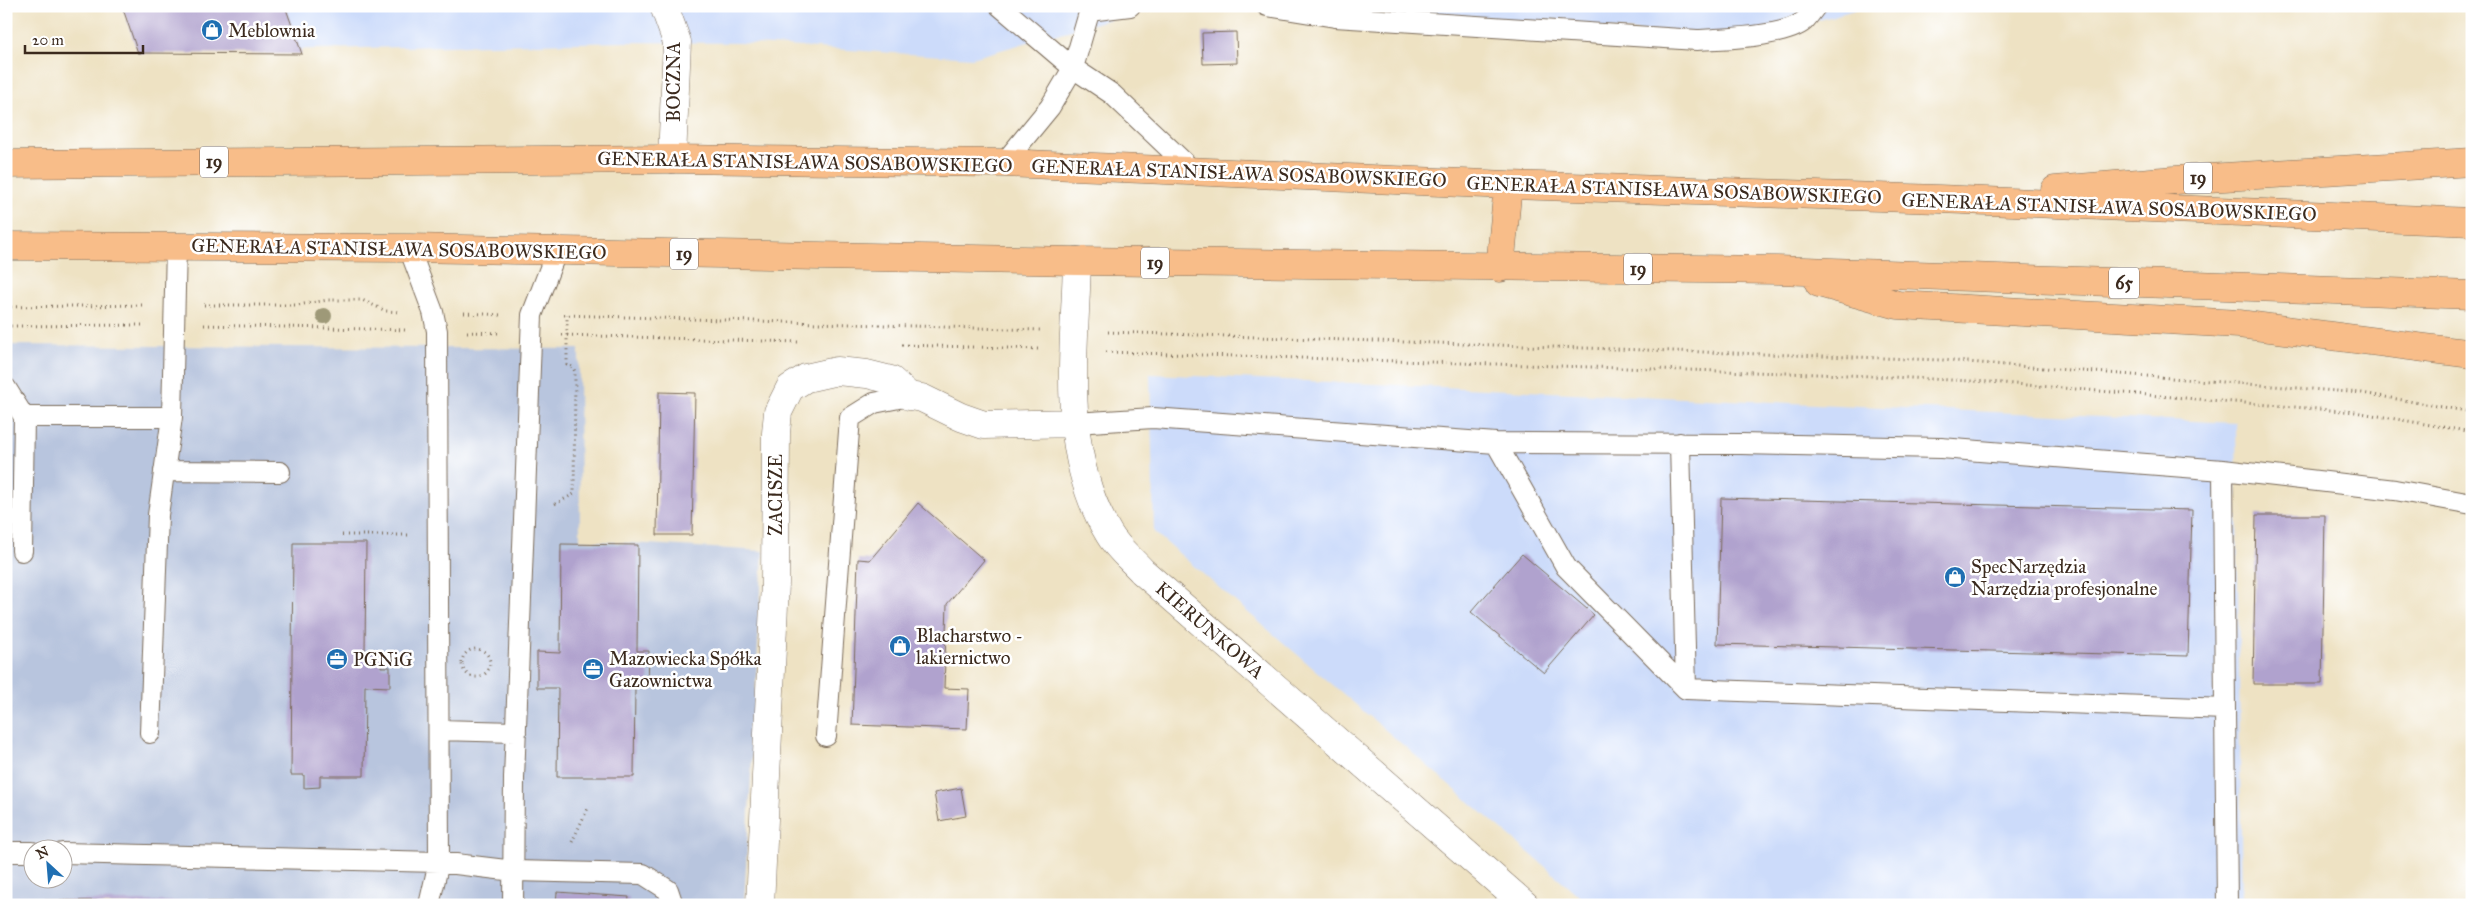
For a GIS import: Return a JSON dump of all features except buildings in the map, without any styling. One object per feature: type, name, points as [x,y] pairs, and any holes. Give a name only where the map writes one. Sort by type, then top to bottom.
[{"type":"highway","name":"GENERAŁA STANISŁAWA SOSABOWSKIEGO","points":[[6,164],[672,159],[1004,163],[1508,185],[1939,199],[2472,222]]},
{"type":"highway","name":"19","points":[[1939,199],[2175,180],[2472,162]]},
{"type":"highway","points":[[1500,268],[1508,185]]},
{"type":"highway","name":"GENERAŁA STANISŁAWA SOSABOWSKIEGO","points":[[6,246],[557,250],[1500,268],[1777,270],[2472,295]]},
{"type":"highway","name":"19","points":[[1777,270],[1898,305],[2239,324],[2472,354]]},
{"type":"street","name":"BOCZNA","points":[[667,7],[677,42],[672,159]]},
{"type":"street","name":"KIERUNKOWA","points":[[1077,261],[1074,341],[1075,422],[1078,459],[1091,500],[1110,536],[1142,571],[1525,905]]},
{"type":"street","name":"ZACISZE","points":[[760,905],[774,583],[776,433],[778,412],[790,388],[806,378],[837,371],[867,374],[891,380],[909,396],[922,398],[960,417],[984,425],[1075,422]]},
{"type":"lane","points":[[1000,6],[1073,68],[1112,94],[1192,170]]},
{"type":"lane","points":[[1004,163],[1050,107],[1073,68],[1090,9],[1130,6]]},
{"type":"lane","points":[[1267,6],[1335,17],[1697,40],[1739,38],[1785,30],[1803,22],[1816,6]]},
{"type":"lane","points":[[150,733],[158,516],[172,417],[176,246]]},
{"type":"lane","points":[[409,248],[435,322],[439,862],[429,905]]},
{"type":"lane","points":[[514,905],[514,778],[532,324],[557,250]]},
{"type":"lane","points":[[6,388],[24,417],[22,551]]},
{"type":"lane","points":[[826,736],[850,418],[874,403],[909,396]]},
{"type":"lane","points":[[24,417],[172,417]]},
{"type":"lane","points":[[1075,422],[1153,418],[1496,443],[1680,443],[1941,448],[2223,470],[2395,490],[2472,504]]},
{"type":"lane","points":[[1496,443],[1566,567],[1686,690],[2225,709]]},
{"type":"lane","points":[[1680,443],[1686,690]]},
{"type":"lane","points":[[2223,470],[2227,905]]},
{"type":"lane","points":[[164,471],[280,472]]},
{"type":"lane","points":[[439,730],[516,732]]},
{"type":"lane","points":[[6,852],[22,852]]},
{"type":"lane","points":[[72,853],[439,862],[514,871],[643,874],[668,890],[673,905]]},
{"type":"path","points":[[6,307],[298,304],[328,300],[362,300],[386,311],[435,322],[532,324],[806,342]]},
{"type":"path","points":[[6,326],[435,322],[1074,341],[1942,360],[2362,392],[2472,412]]},
{"type":"path","points":[[894,345],[1074,341],[1990,382],[2355,412],[2472,432]]},
{"type":"path","points":[[342,535],[414,535]]},
{"type":"path","points":[[472,650],[483,651],[490,660],[490,666],[480,677],[470,676],[463,668],[463,658],[472,650]]},
{"type":"shaded area","points":[[122,6],[1157,6],[972,58],[741,43],[624,42],[138,53]]},
{"type":"shaded area","points":[[1267,6],[1868,6],[1785,30],[1739,38]]},
{"type":"shaded area","points":[[6,345],[579,349],[580,540],[763,551],[744,905],[6,905]]},
{"type":"shaded area","points":[[1150,374],[2236,423],[2242,905],[1590,905],[1154,532]]},
{"type":"place","name":"Meblownia","points":[[212,30]]},
{"type":"place","name":"SpecNarzędzia Narzędzia profesjonalne","points":[[1955,577]]},
{"type":"place","name":"Blacharstwo - lakiernictwo","points":[[900,646]]},
{"type":"place","name":"PGNiG","points":[[337,659]]},
{"type":"place","name":"Mazowiecka Spółka Gazownictwa","points":[[593,669]]}]
